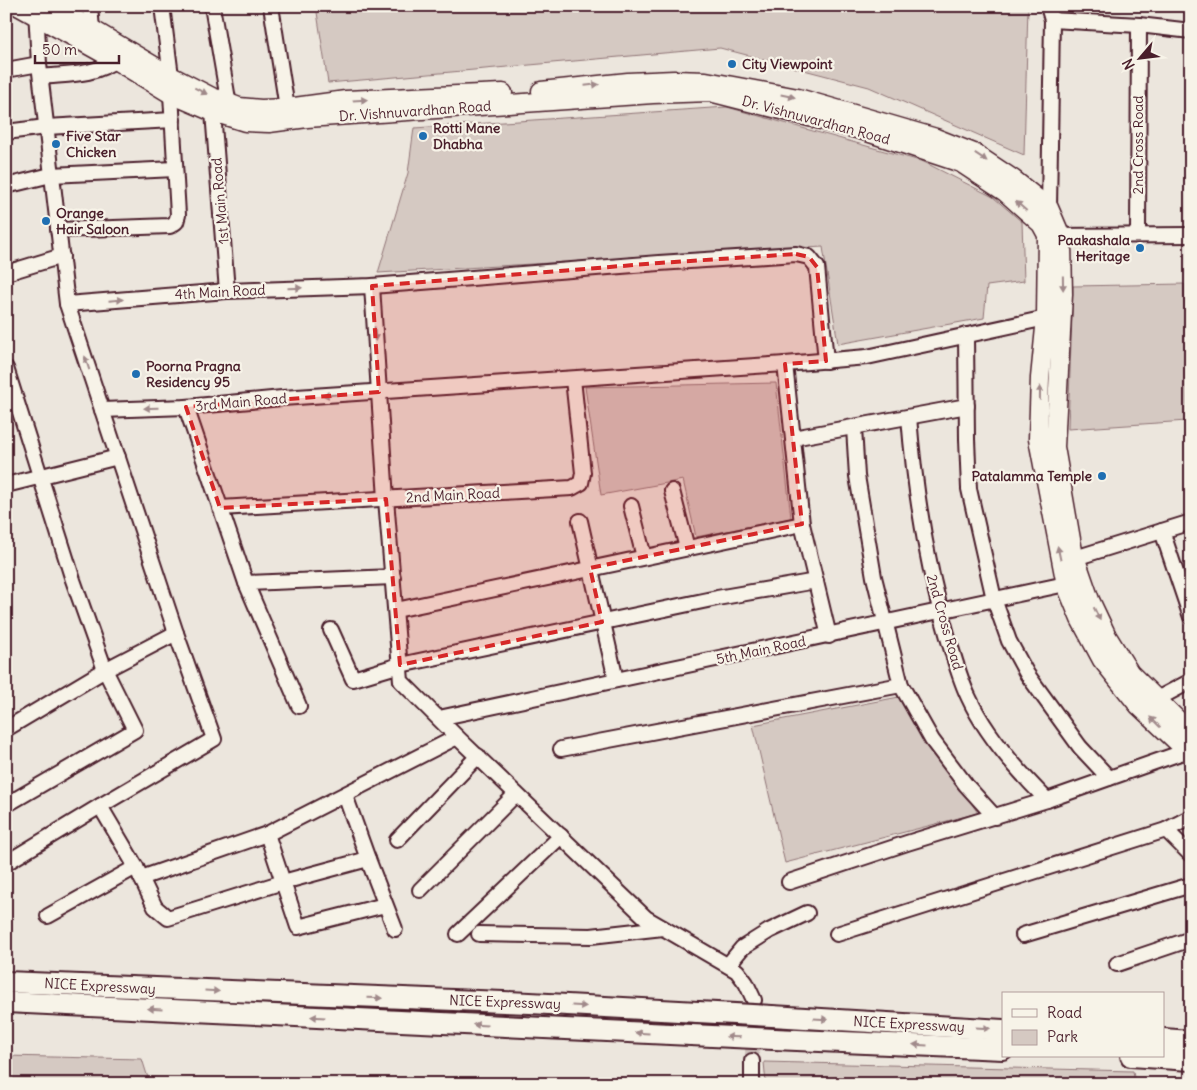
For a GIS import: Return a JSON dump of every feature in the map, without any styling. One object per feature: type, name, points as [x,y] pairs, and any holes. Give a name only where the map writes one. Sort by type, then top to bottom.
[{"type":"highway","name":"NICE Expressway","points":[[6,982],[530,1003],[1002,1030]]},
{"type":"highway","name":"NICE Expressway","points":[[6,1002],[1002,1049]]},
{"type":"highway","points":[[1164,1039],[1191,1041]]},
{"type":"highway","points":[[1161,1058],[1191,1060]]},
{"type":"main road","name":"Dr. Vishnuvardhan Road","points":[[56,7],[92,29],[213,112],[245,122],[268,123],[307,118],[653,94],[710,92],[861,130],[961,163],[1005,192],[1049,232],[1063,294],[1055,447],[1075,558],[1090,600],[1107,636],[1130,673],[1191,733]]},
{"type":"main road","name":"Dr. Vishnuvardhan Road","points":[[26,8],[115,60],[171,84],[229,104],[261,109],[287,108],[346,100],[540,91],[628,82],[706,81],[798,98],[936,138],[974,152],[1048,208],[1046,318],[1040,378],[1038,439],[1066,585],[1080,619],[1102,660],[1138,705],[1188,753]]},
{"type":"street","points":[[90,6],[92,29]]},
{"type":"street","points":[[58,230],[170,226],[176,222],[178,215],[171,84],[162,6]]},
{"type":"street","points":[[212,6],[229,104]]},
{"type":"street","points":[[271,6],[287,108]]},
{"type":"street","points":[[1048,6],[1052,20],[1048,208]]},
{"type":"street","points":[[6,864],[214,739],[176,633],[67,304],[40,71],[26,8]]},
{"type":"street","points":[[1052,20],[1191,31]]},
{"type":"street","name":"2nd Cross Road","points":[[1138,234],[1139,26]]},
{"type":"street","points":[[6,70],[93,71],[107,66],[115,60]]},
{"type":"street","name":"1st Main Road","points":[[213,112],[227,291]]},
{"type":"street","points":[[6,132],[46,127],[173,120]]},
{"type":"street","points":[[6,186],[52,175],[175,169]]},
{"type":"street","points":[[1049,232],[1191,235]]},
{"type":"street","name":"4th Main Road","points":[[67,304],[227,291],[372,286],[796,254],[809,257],[817,266],[826,361]]},
{"type":"street","points":[[6,273],[62,256]]},
{"type":"street","points":[[372,286],[386,499],[402,681],[516,794],[646,918],[737,971],[746,983],[754,1000]]},
{"type":"street","name":"3rd Main Road","points":[[102,410],[186,407],[282,398],[826,361],[867,357],[1046,318]]},
{"type":"street","points":[[966,335],[969,489],[994,599],[1009,641],[1027,674],[1080,747],[1109,778]]},
{"type":"street","points":[[785,364],[802,524],[829,636]]},
{"type":"street","points":[[6,368],[39,476],[105,670],[134,730],[6,805]]},
{"type":"street","name":"2nd Main Road","points":[[220,508],[572,488],[581,483],[583,472],[573,379]]},
{"type":"street","points":[[794,438],[967,406]]},
{"type":"street","points":[[186,407],[246,583],[299,706]]},
{"type":"street","name":"2nd Cross Road","points":[[909,417],[913,466],[929,566],[956,663],[969,698],[988,729],[1021,774],[1047,800]]},
{"type":"street","points":[[854,428],[857,476],[874,577],[901,685],[932,740],[966,785],[995,817]]},
{"type":"street","points":[[6,485],[118,457]]},
{"type":"street","points":[[672,491],[687,548]]},
{"type":"street","points":[[631,506],[644,557]]},
{"type":"street","points":[[580,522],[616,680]]},
{"type":"street","points":[[1075,558],[1191,522]]},
{"type":"street","points":[[396,610],[802,524]]},
{"type":"street","points":[[1162,532],[1191,617]]},
{"type":"street","points":[[246,583],[393,577]]},
{"type":"street","name":"5th Main Road","points":[[439,718],[1066,585],[1082,579]]},
{"type":"street","points":[[331,630],[353,679],[400,665],[602,622],[718,598],[816,581]]},
{"type":"street","points":[[6,729],[105,670],[176,633]]},
{"type":"street","points":[[1157,699],[1191,681]]},
{"type":"street","points":[[561,748],[901,685]]},
{"type":"street","points":[[48,916],[139,873],[267,834],[458,737]]},
{"type":"street","points":[[789,882],[906,843],[995,817],[1188,753]]},
{"type":"street","points":[[397,840],[478,756]]},
{"type":"street","points":[[345,794],[395,929]]},
{"type":"street","points":[[420,890],[516,794]]},
{"type":"street","points":[[100,806],[139,873],[156,907],[168,918],[283,882],[368,859]]},
{"type":"street","points":[[837,934],[1166,830],[1191,817]]},
{"type":"street","points":[[1166,830],[1191,855]]},
{"type":"street","points":[[267,834],[298,927],[386,905]]},
{"type":"street","points":[[458,934],[561,836]]},
{"type":"street","points":[[1023,935],[1191,885]]},
{"type":"street","points":[[728,965],[742,948],[769,931],[807,913]]},
{"type":"street","points":[[480,934],[591,936],[664,928]]},
{"type":"street","points":[[1117,964],[1191,939]]},
{"type":"street","points":[[752,1061],[752,1084]]},
{"type":"highlighted area","points":[[796,254],[809,257],[817,267],[826,361],[785,364],[802,524],[590,568],[602,622],[400,665],[386,499],[220,508],[186,407],[379,392],[372,286],[659,263]]},
{"type":"green space","points":[[316,6],[1028,6],[1024,155],[869,87],[720,48],[328,83]]},
{"type":"green space","points":[[727,107],[924,162],[993,197],[1022,222],[1024,281],[987,286],[984,318],[838,344],[823,247],[378,273],[408,173],[414,128]]},
{"type":"green space","points":[[1184,284],[1187,421],[1068,429],[1073,286]]},
{"type":"green space","points":[[776,383],[791,518],[696,537],[683,480],[601,495],[585,387]]},
{"type":"green space","points":[[899,697],[978,813],[785,863],[753,725]]},
{"type":"green space","points":[[6,1056],[142,1059],[148,1078],[128,1084],[6,1084]]},
{"type":"green space","points":[[764,1062],[1133,1071],[1135,1084],[766,1084]]},
{"type":"tunnel","points":[[752,1061],[753,1007]]},
{"type":"place","name":"City Viewpoint","points":[[732,64]]},
{"type":"place","name":"Rotti Mane Dhabha","points":[[423,136]]},
{"type":"place","name":"Five Star Chicken","points":[[56,144]]},
{"type":"place","name":"Orange Hair Saloon","points":[[46,221]]},
{"type":"place","name":"Paakashala Heritage","points":[[1140,248]]},
{"type":"place","name":"Poorna Pragna Residency 95","points":[[136,374]]},
{"type":"place","name":"Patalamma Temple","points":[[1102,476]]}]
